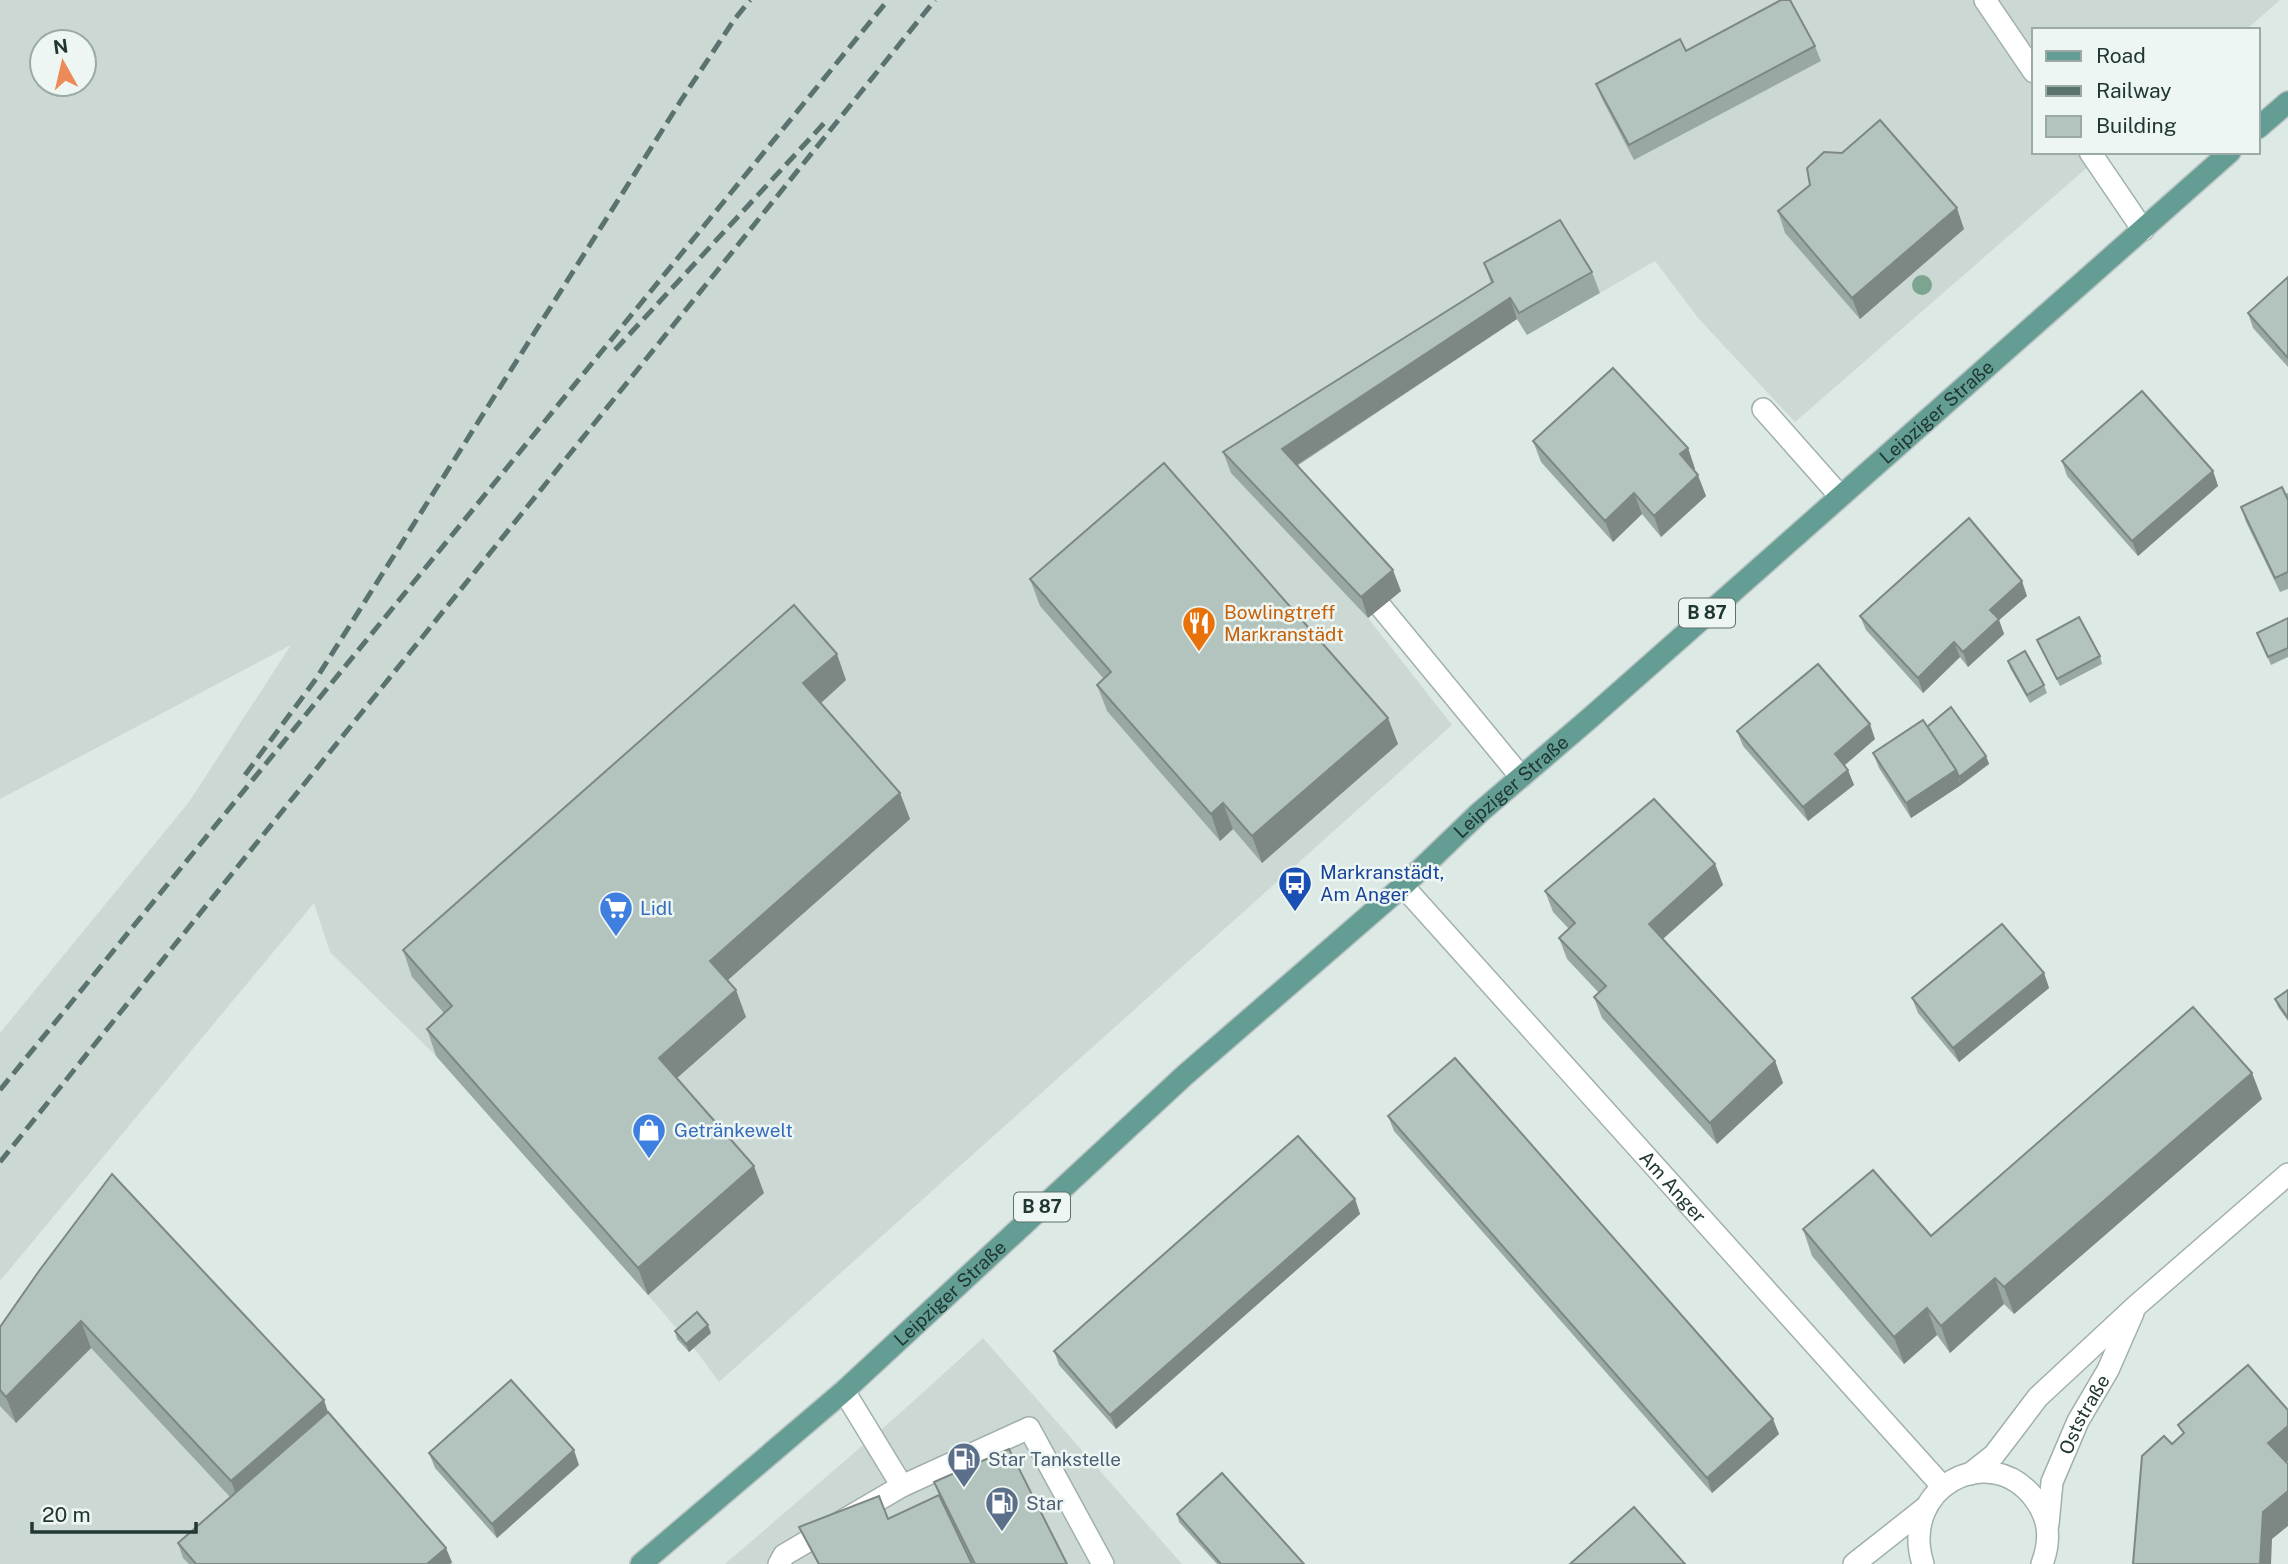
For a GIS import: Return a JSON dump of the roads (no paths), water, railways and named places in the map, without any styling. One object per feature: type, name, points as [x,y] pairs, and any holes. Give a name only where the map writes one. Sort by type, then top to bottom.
[{"type":"main road","points":[[2260,126],[2288,102]]},
{"type":"main road","name":"Leipziger Straße","points":[[641,1564],[844,1391],[1185,1075],[1403,886],[1479,813],[2228,154]]},
{"type":"street","points":[[1985,0],[2032,69]]},
{"type":"street","points":[[2091,154],[2143,230]]},
{"type":"street","points":[[1763,409],[1840,496]]},
{"type":"street","points":[[1381,607],[1521,777]]},
{"type":"street","name":"Am Anger","points":[[1403,886],[1942,1487]]},
{"type":"street","name":"Oststraße","points":[[1970,1474],[1994,1455],[2038,1397],[2130,1312],[2288,1174]]},
{"type":"street","name":"Oststraße","points":[[2046,1559],[2052,1482],[2078,1420],[2108,1370],[2130,1312]]},
{"type":"street","points":[[844,1391],[902,1486]]},
{"type":"street","points":[[784,1561],[902,1486],[1029,1428],[1103,1564]]},
{"type":"street","name":"Oststraße","points":[[1854,1564],[1925,1508],[1942,1487],[1956,1478],[1970,1474],[1991,1474],[2011,1479],[2028,1490],[2041,1507],[2048,1526]]},
{"type":"street","name":"Oststraße","points":[[1923,1564],[1918,1545],[1919,1525],[1925,1508]]},
{"type":"railway","points":[[245,775],[316,679],[680,102],[750,0]]},
{"type":"railway","points":[[0,1090],[888,0]]},
{"type":"railway","points":[[0,1162],[935,0]]},
{"type":"railway","points":[[615,350],[828,119]]},
{"type":"place","name":"Bowlingtreff Markranstädt","points":[[1199,653]]},
{"type":"place","name":"Markranstädt, Am Anger","points":[[1295,913]]},
{"type":"place","name":"Lidl","points":[[616,938]]},
{"type":"place","name":"Getränkewelt","points":[[649,1160]]},
{"type":"place","name":"Star Tankstelle","points":[[964,1489]]},
{"type":"place","name":"Star","points":[[1002,1533]]}]
